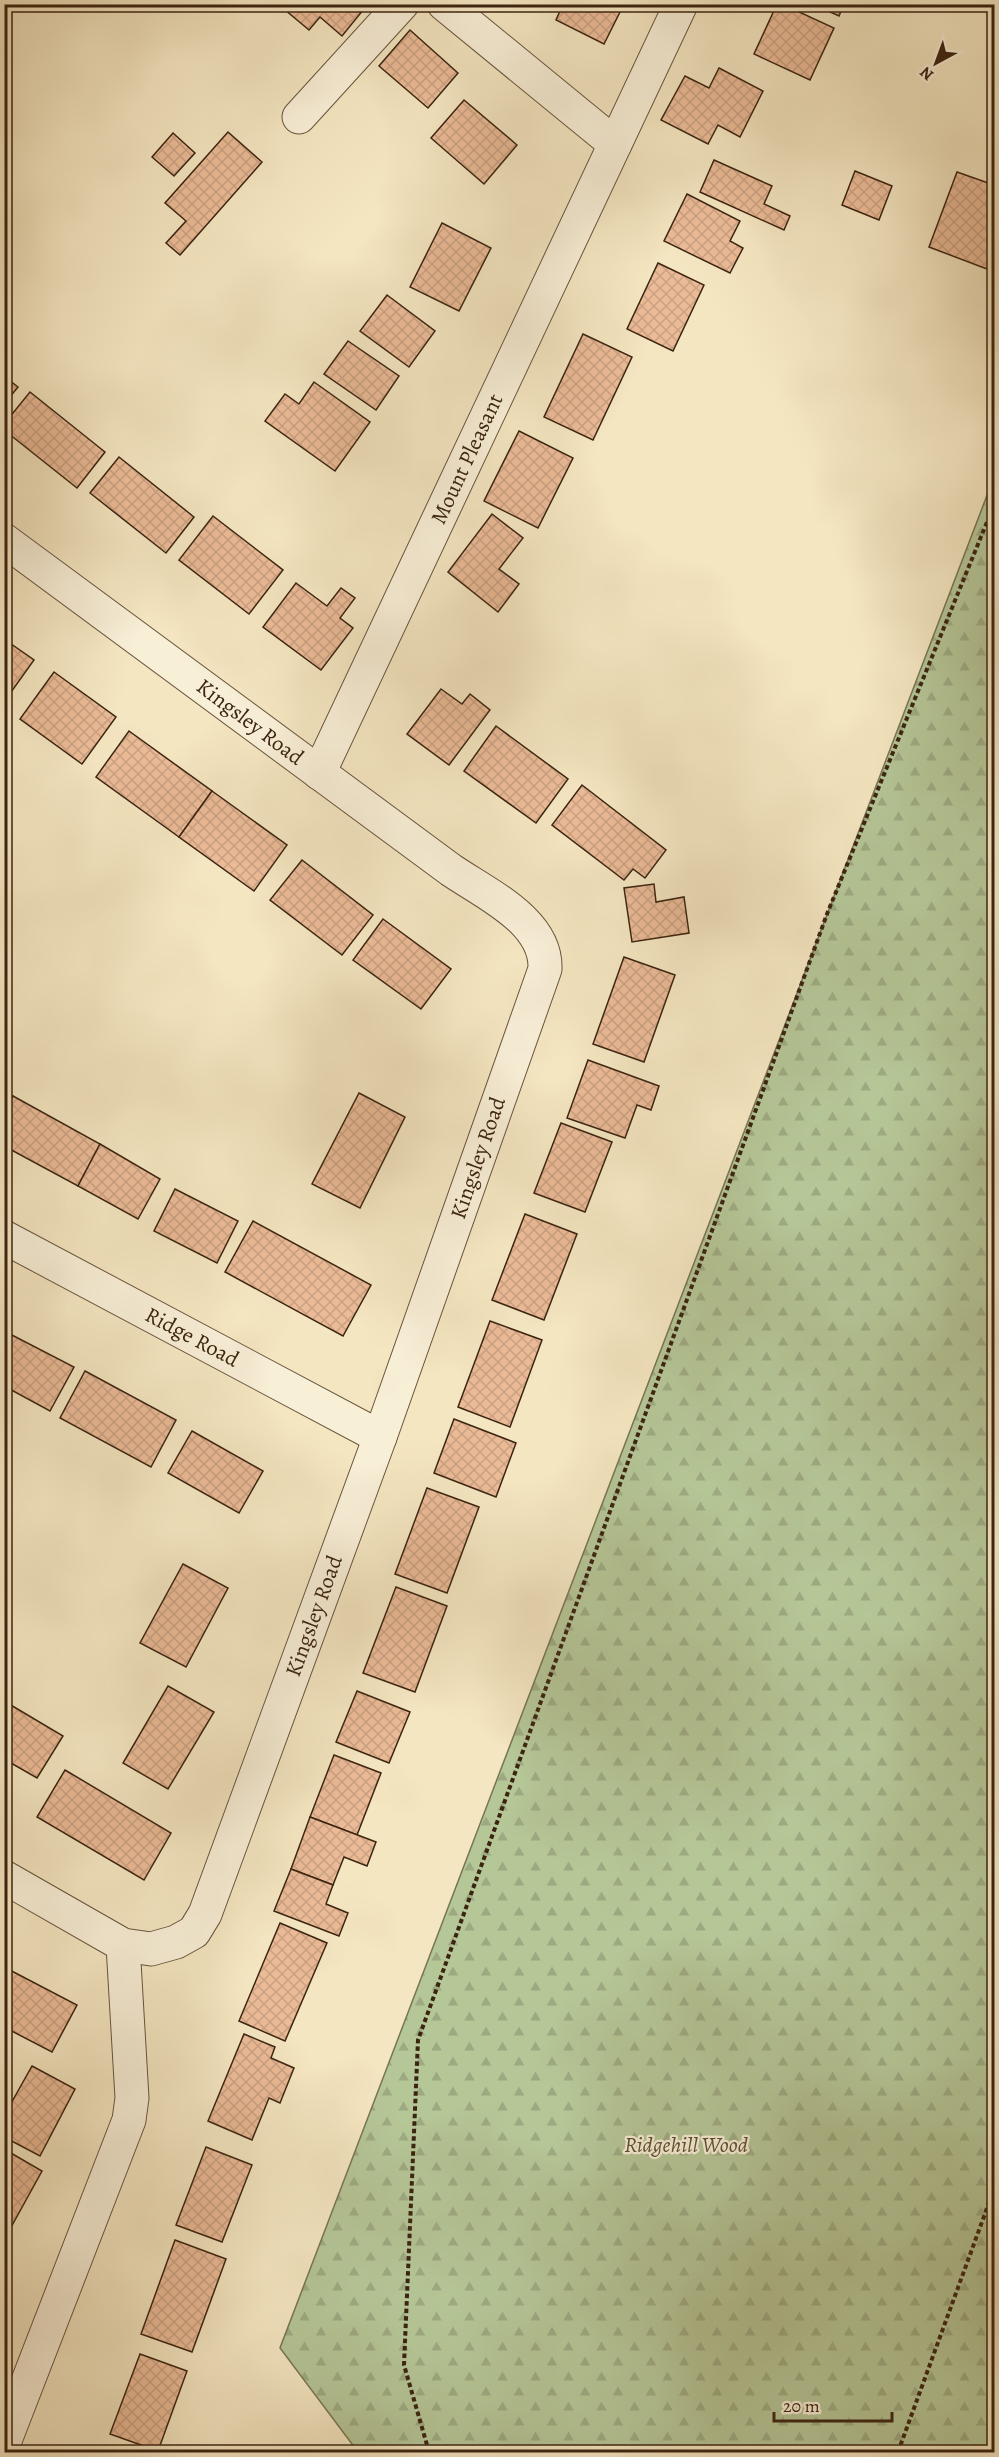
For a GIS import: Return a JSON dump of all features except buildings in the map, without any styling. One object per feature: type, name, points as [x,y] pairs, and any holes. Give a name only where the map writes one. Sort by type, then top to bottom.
[{"type":"street","points":[[299,117],[402,4]]},
{"type":"street","points":[[444,4],[615,144]]},
{"type":"street","name":"Mount Pleasant","points":[[319,773],[681,4]]},
{"type":"street","name":"Kingsley Road","points":[[4,540],[319,773],[522,919],[537,936],[546,954],[545,969],[380,1437],[205,1914],[194,1932],[176,1942],[151,1949],[123,1945]]},
{"type":"street","name":"Ridge Road","points":[[4,1237],[380,1437]]},
{"type":"street","points":[[4,1877],[123,1945],[131,2075],[129,2120],[4,2443]]},
{"type":"path","points":[[429,2452],[404,2365],[418,2040],[827,914],[994,505]]},
{"type":"path","points":[[898,2452],[994,2189]]},
{"type":"green space","name":"Ridgehill Wood","points":[[994,477],[994,2452],[358,2452],[280,2348]]}]
